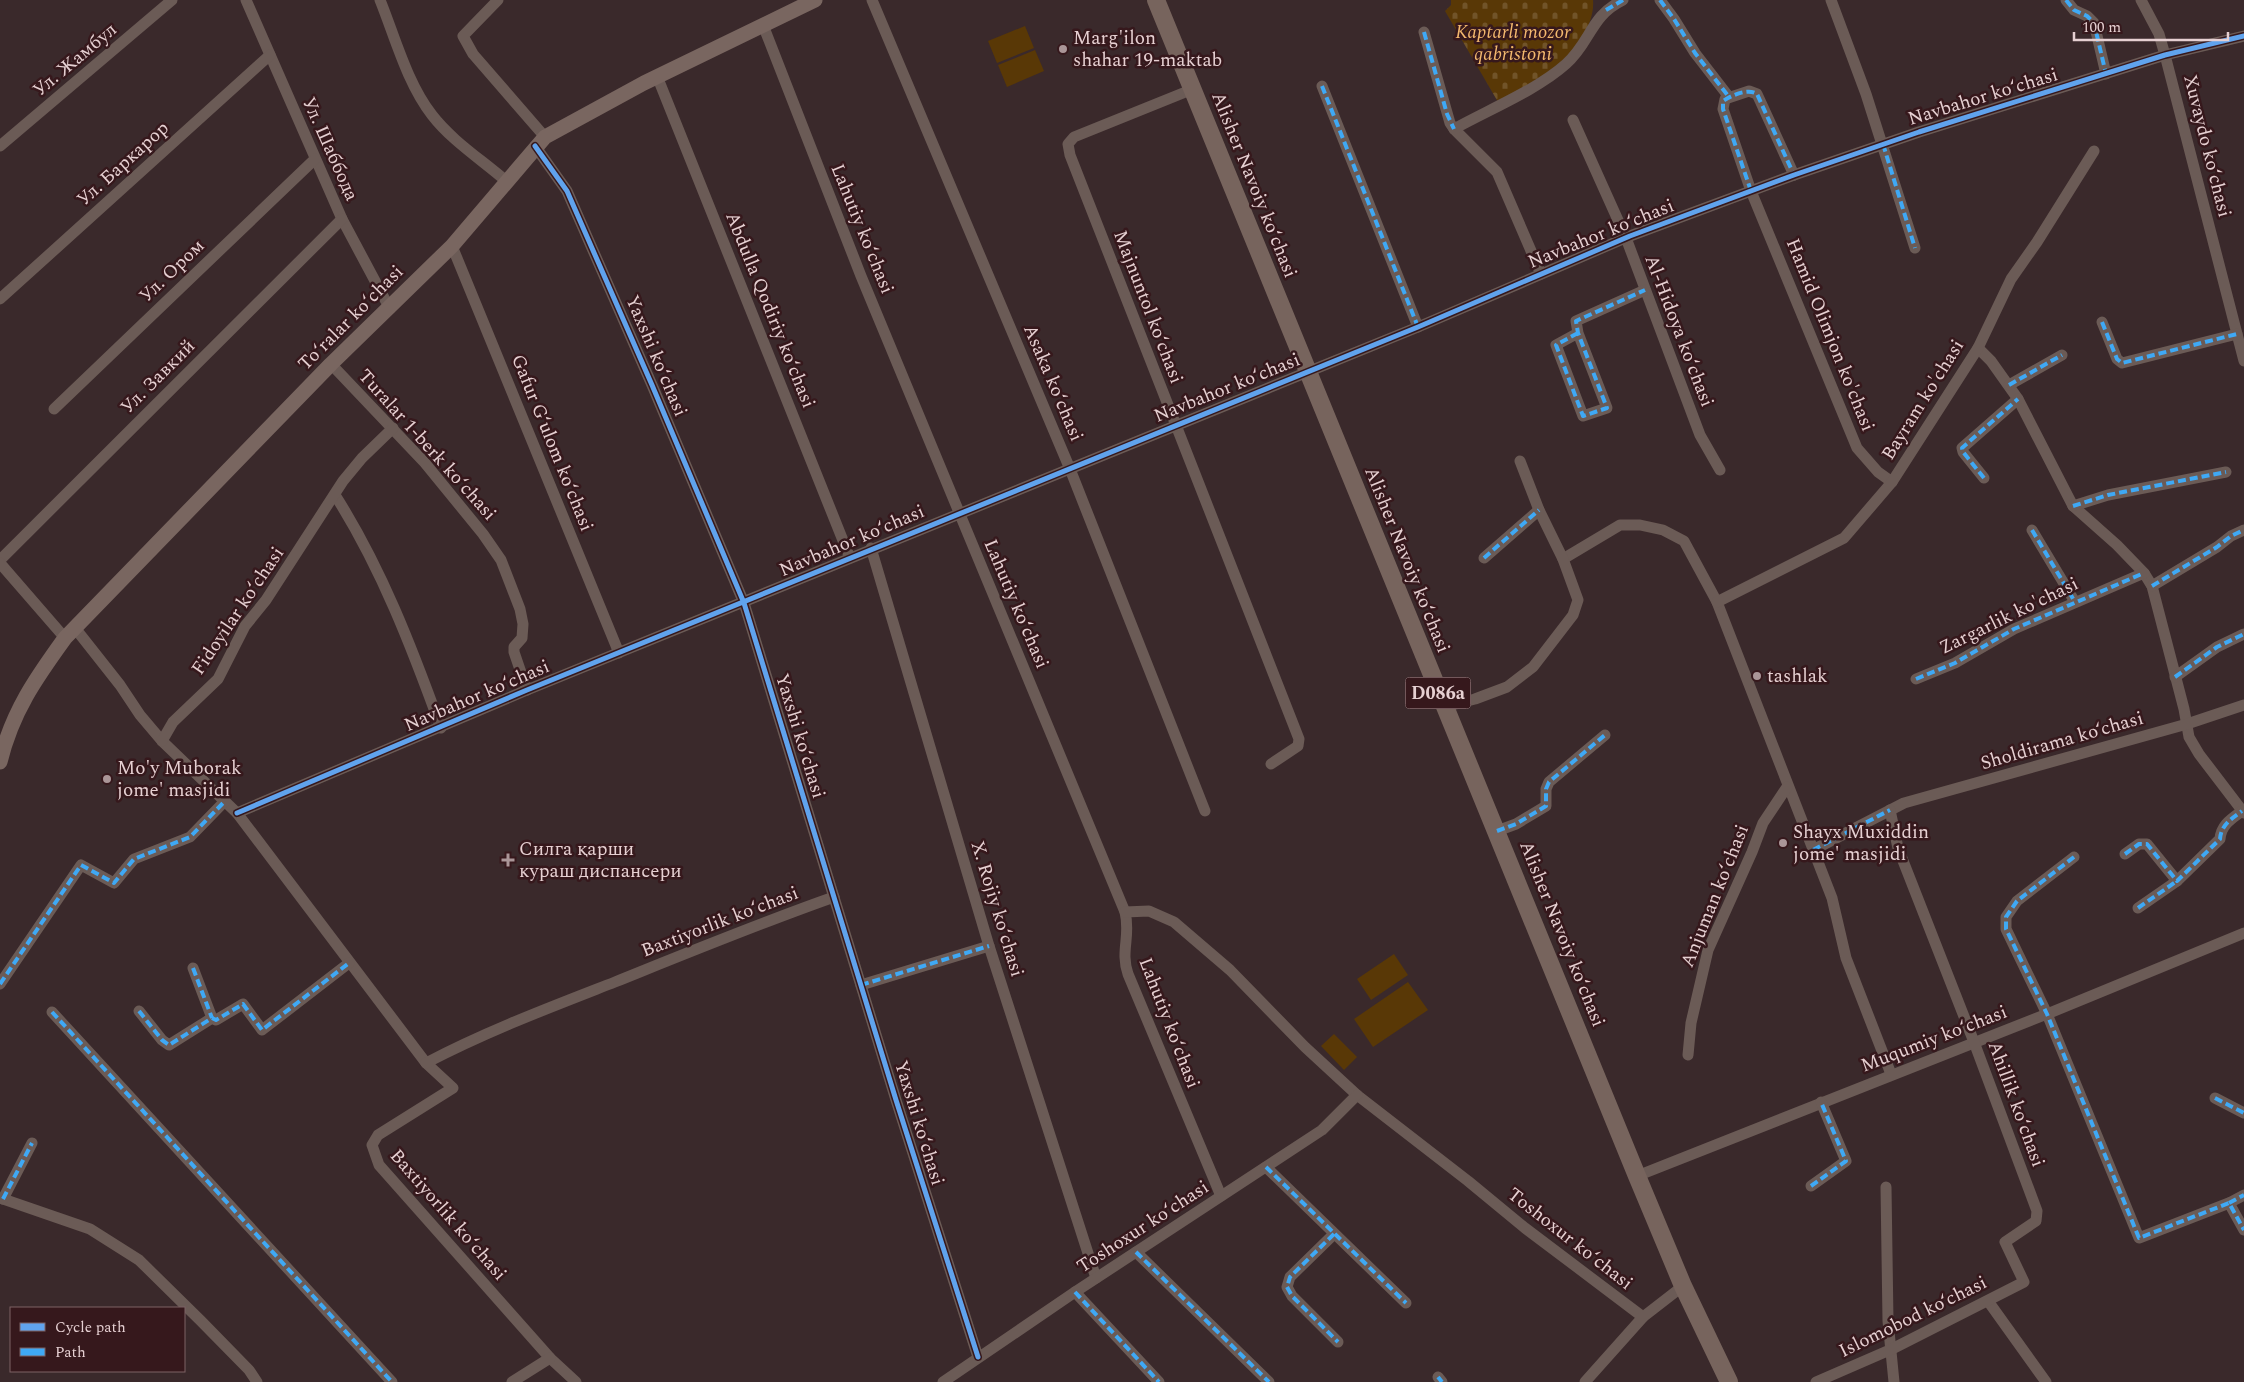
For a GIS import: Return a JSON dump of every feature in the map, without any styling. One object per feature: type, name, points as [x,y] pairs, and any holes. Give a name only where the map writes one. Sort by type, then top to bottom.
[{"type":"main road","name":"Toʻralar koʻchasi","points":[[0,762],[2,742],[30,687],[70,632],[331,364],[390,309],[452,246],[481,215],[506,181],[540,141],[657,76],[816,0]]},
{"type":"main road","name":"Alisher Navoiy koʻchasi","points":[[1156,0],[1637,1176],[1683,1286],[1729,1382]]},
{"type":"street","name":"Ул. Жамбул","points":[[0,146],[172,0]]},
{"type":"street","name":"Ул. Шаббода","points":[[246,0],[342,219],[390,309]]},
{"type":"street","points":[[380,0],[408,70],[422,100],[432,115],[448,132],[506,181]]},
{"type":"street","name":"Yaxshi koʻchasi","points":[[498,0],[463,36],[473,54],[540,141],[567,191],[652,385],[744,603],[978,1358]]},
{"type":"street","name":"Asaka koʻchasi","points":[[872,0],[1070,469],[1205,811]]},
{"type":"street","points":[[1454,129],[1555,73],[1576,54],[1591,28],[1606,10],[1623,0]]},
{"type":"street","points":[[1660,0],[1699,58],[1714,75],[1729,97],[1749,91],[1757,94],[1794,175]]},
{"type":"street","points":[[1831,0],[1883,144],[1915,248]]},
{"type":"street","points":[[2066,0],[2074,10],[2087,16],[2094,23],[2106,74]]},
{"type":"street","name":"Xuvaydo koʻchasi","points":[[2141,0],[2156,26],[2165,55],[2244,361]]},
{"type":"street","name":"Lahutiy koʻchasi","points":[[764,26],[861,276],[1125,912],[1129,926],[1124,957],[1126,969],[1221,1196]]},
{"type":"street","points":[[1424,32],[1447,114],[1454,129],[1498,172],[1541,274]]},
{"type":"street","name":"Navbahor koʻchasi","points":[[237,814],[527,690],[744,603],[870,548],[1070,469],[1418,327],[1626,238],[1751,190],[1883,144],[2165,55],[2243,38]]},
{"type":"street","name":"Ул. Баркарор","points":[[0,299],[270,55]]},
{"type":"street","name":"Abdulla Qodiriy koʻchasi","points":[[657,76],[850,558]]},
{"type":"street","points":[[1322,86],[1418,327]]},
{"type":"street","name":"Majnuntol koʻchasi","points":[[1193,89],[1074,137],[1068,144],[1070,155],[1299,740],[1298,746],[1271,764]]},
{"type":"street","name":"Hamid Olimjon ko'chasi","points":[[1729,97],[1723,101],[1723,109],[1751,190],[1857,448],[1878,472],[1892,482]]},
{"type":"street","name":"Al-Hidoya koʻchasi","points":[[1573,120],[1626,238],[1700,435],[1720,470]]},
{"type":"street","name":"Bayram ko'chasi","points":[[1717,602],[1844,538],[1892,482],[1978,348],[2011,279],[2037,242],[2094,151]]},
{"type":"street","name":"Ул. Ором","points":[[54,409],[315,159]]},
{"type":"street","name":"Ул. Завкий","points":[[70,632],[0,561],[342,219]]},
{"type":"street","name":"Gafur Gʻulom koʻchasi","points":[[452,246],[619,654]]},
{"type":"street","points":[[1578,333],[1556,345],[1583,416],[1607,408],[1578,333],[1576,321],[1645,290]]},
{"type":"street","points":[[2102,322],[2117,359],[2122,363],[2237,334]]},
{"type":"street","points":[[1978,348],[2009,385],[2018,399],[2073,506],[2117,545],[2144,573],[2152,586],[2188,736],[2198,754],[2243,812],[2226,823],[2220,832],[2220,839],[2177,881],[2138,908]]},
{"type":"street","points":[[2009,385],[2062,355]]},
{"type":"street","name":"Turalar 1-berk koʻchasi","points":[[331,364],[394,428],[483,534],[501,560],[520,609],[523,624],[522,638],[514,647],[514,652],[527,690]]},
{"type":"street","points":[[1984,478],[1963,452],[1962,448],[2018,399]]},
{"type":"street","name":"Fidoyilar koʻchasi","points":[[162,740],[172,722],[218,679],[245,626],[266,600],[334,494],[362,458],[394,428]]},
{"type":"street","points":[[1444,707],[1476,699],[1507,687],[1533,667],[1573,615],[1578,600],[1563,559],[1539,510],[1520,461]]},
{"type":"street","points":[[2073,506],[2108,495],[2226,472]]},
{"type":"street","points":[[334,494],[351,520],[389,594],[441,728]]},
{"type":"street","points":[[1484,558],[1539,510]]},
{"type":"street","points":[[1563,559],[1620,525],[1640,525],[1662,530],[1684,541],[1717,602],[1787,787],[1832,898],[1846,958],[1891,1074]]},
{"type":"street","points":[[2032,530],[2075,602]]},
{"type":"street","points":[[2152,586],[2177,573],[2217,548],[2231,536],[2244,530]]},
{"type":"street","name":"X. Rojiy koʻchasi","points":[[870,548],[989,946],[1096,1278]]},
{"type":"street","name":"Zargarlik ko'chasi","points":[[1916,679],[1955,663],[2014,629],[2144,573]]},
{"type":"street","points":[[70,632],[120,685],[140,715],[162,740],[226,801],[237,814]]},
{"type":"street","points":[[2175,677],[2217,647],[2244,634]]},
{"type":"street","name":"Sholdirama ko‘chasi","points":[[1813,850],[1890,810],[1913,801],[2186,724],[2244,705]]},
{"type":"street","points":[[1497,831],[1516,824],[1546,806],[1546,789],[1549,782],[1605,735]]},
{"type":"street","name":"Anjuman koʻchasi","points":[[1688,1055],[1691,1023],[1708,950],[1763,823],[1787,787]]},
{"type":"street","points":[[0,984],[82,865],[114,883],[134,859],[190,837],[226,801]]},
{"type":"street","name":"Ahillik koʻchasi","points":[[1890,810],[1898,848],[1974,1042],[2037,1211],[2036,1221],[2005,1242],[2024,1282]]},
{"type":"street","name":"Baxtiyorlik koʻchasi","points":[[237,814],[426,1063],[453,1088],[378,1135],[372,1145],[379,1165],[550,1358],[576,1382]]},
{"type":"street","points":[[2125,854],[2139,844],[2147,844],[2177,881]]},
{"type":"street","points":[[2074,857],[2017,901],[2006,917],[2006,929],[2047,1014],[2139,1238],[2229,1203],[2244,1195]]},
{"type":"street","name":"Baxtiyorlik koʻchasi","points":[[426,1063],[466,1042],[526,1017],[731,938],[780,916],[834,897]]},
{"type":"street","name":"Toshoxur koʻchasi","points":[[1125,912],[1149,911],[1174,922],[1230,970],[1304,1046],[1357,1095],[1525,1228],[1643,1317]]},
{"type":"street","name":"Muqumiy koʻchasi","points":[[1637,1176],[1891,1074],[2047,1014],[2244,933]]},
{"type":"street","points":[[862,985],[989,946]]},
{"type":"street","points":[[139,1011],[162,1040],[169,1045],[212,1018],[216,1020],[243,1004],[262,1030],[349,963]]},
{"type":"street","points":[[193,968],[212,1018]]},
{"type":"street","points":[[52,1012],[392,1382]]},
{"type":"street","name":"Toshoxur koʻchasi","points":[[943,1382],[1096,1278],[1322,1130],[1357,1095]]},
{"type":"street","points":[[2215,1098],[2244,1113]]},
{"type":"street","points":[[1811,1186],[1846,1162],[1821,1102]]},
{"type":"street","points":[[32,1143],[2,1198],[90,1229],[139,1260],[249,1370],[257,1382]]},
{"type":"street","points":[[1266,1167],[1406,1303]]},
{"type":"street","points":[[1886,1187],[1888,1321],[1894,1382]]},
{"type":"street","points":[[2229,1203],[2244,1230]]},
{"type":"street","points":[[1334,1234],[1290,1277],[1287,1284],[1292,1296],[1338,1342]]},
{"type":"street","points":[[1136,1252],[1269,1382]]},
{"type":"street","name":"Islomobod ko‘chasi","points":[[1816,1382],[1892,1349],[2024,1282]]},
{"type":"street","points":[[1585,1382],[1643,1317],[1683,1286]]},
{"type":"street","points":[[1075,1292],[1159,1382]]},
{"type":"street","points":[[1988,1301],[2046,1382]]},
{"type":"street","points":[[512,1382],[550,1358]]},
{"type":"green space","name":"Kaptarli mozor qabristoni","points":[[1451,0],[1593,0],[1593,8],[1585,33],[1558,67],[1498,102],[1445,11],[1451,5]]},
{"type":"green space","points":[[1025,26],[1034,48],[997,63],[988,41]]},
{"type":"green space","points":[[1035,50],[1044,71],[1007,87],[998,65]]},
{"type":"green space","points":[[1394,954],[1408,975],[1371,1000],[1357,979]]},
{"type":"green space","points":[[1408,982],[1428,1010],[1373,1047],[1354,1019]]},
{"type":"green space","points":[[1334,1034],[1357,1057],[1344,1070],[1321,1046]]},
{"type":"marked path","points":[[1606,10],[1623,0]]},
{"type":"marked path","points":[[1660,0],[1695,53],[1729,97]]},
{"type":"marked path","points":[[2066,0],[2074,10],[2087,16],[2094,23],[2106,74]]},
{"type":"marked path","points":[[1424,32],[1447,114],[1454,129]]},
{"type":"marked path","points":[[1322,86],[1418,327]]},
{"type":"marked path","points":[[1751,191],[1723,109],[1723,101],[1735,95],[1745,92],[1757,94],[1794,175]]},
{"type":"marked path","points":[[1883,144],[1915,248]]},
{"type":"marked path","points":[[1578,333],[1556,345],[1583,416],[1607,408],[1578,333],[1576,321],[1645,290]]},
{"type":"marked path","points":[[2102,322],[2117,359],[2122,363],[2237,334]]},
{"type":"marked path","points":[[2009,385],[2062,355]]},
{"type":"marked path","points":[[1984,478],[1963,452],[1962,448],[2018,399]]},
{"type":"marked path","points":[[2073,506],[2108,495],[2226,472]]},
{"type":"marked path","points":[[1484,558],[1539,510]]},
{"type":"marked path","points":[[2032,530],[2075,602]]},
{"type":"marked path","points":[[2152,586],[2217,547],[2231,536],[2244,530]]},
{"type":"marked path","points":[[1916,679],[1955,663],[2014,629],[2144,573]]},
{"type":"marked path","points":[[2175,677],[2217,647],[2244,634]]},
{"type":"marked path","points":[[1497,831],[1516,824],[1546,806],[1546,789],[1549,782],[1605,735]]},
{"type":"marked path","points":[[0,984],[81,865],[114,883],[134,859],[190,837],[225,801]]},
{"type":"marked path","points":[[1813,850],[1890,810]]},
{"type":"marked path","points":[[2125,854],[2139,844],[2147,844],[2177,881],[2220,839],[2224,826],[2242,811]]},
{"type":"marked path","points":[[2074,857],[2017,901],[2006,917],[2006,929],[2047,1014],[2139,1238],[2229,1203],[2244,1230]]},
{"type":"marked path","points":[[2138,908],[2177,881]]},
{"type":"marked path","points":[[861,985],[989,946]]},
{"type":"marked path","points":[[139,1011],[162,1040],[169,1045],[212,1018],[216,1020],[243,1004],[262,1030],[349,963]]},
{"type":"marked path","points":[[193,968],[212,1018]]},
{"type":"marked path","points":[[52,1012],[392,1382]]},
{"type":"marked path","points":[[2215,1098],[2244,1113]]},
{"type":"marked path","points":[[1811,1186],[1846,1161],[1821,1102]]},
{"type":"marked path","points":[[3,1199],[32,1143]]},
{"type":"marked path","points":[[1266,1167],[1406,1303]]},
{"type":"marked path","points":[[2229,1203],[2244,1195]]},
{"type":"marked path","points":[[1334,1234],[1290,1277],[1287,1287],[1292,1296],[1338,1342]]},
{"type":"marked path","points":[[1136,1252],[1269,1382]]},
{"type":"marked path","points":[[1075,1292],[1159,1382]]},
{"type":"marked path","points":[[1438,1377],[1442,1382]]},
{"type":"cycle path","points":[[237,813],[527,690],[1418,327],[1630,236],[1794,175],[1919,132],[2165,55],[2244,36]]},
{"type":"cycle path","points":[[535,146],[567,191],[652,385],[744,603],[896,1100],[978,1357]]},
{"type":"place","name":"Marg'ilon shahar 19-maktab","points":[[1063,49]]},
{"type":"place","name":"tashlak","points":[[1757,676]]},
{"type":"place","name":"Mo'y Muborak jome' masjidi","points":[[107,779]]},
{"type":"place","name":"Shayx Muxiddin jome' masjidi","points":[[1783,843]]},
{"type":"place","name":"Силга қарши кураш диспансери","points":[[508,860]]}]
